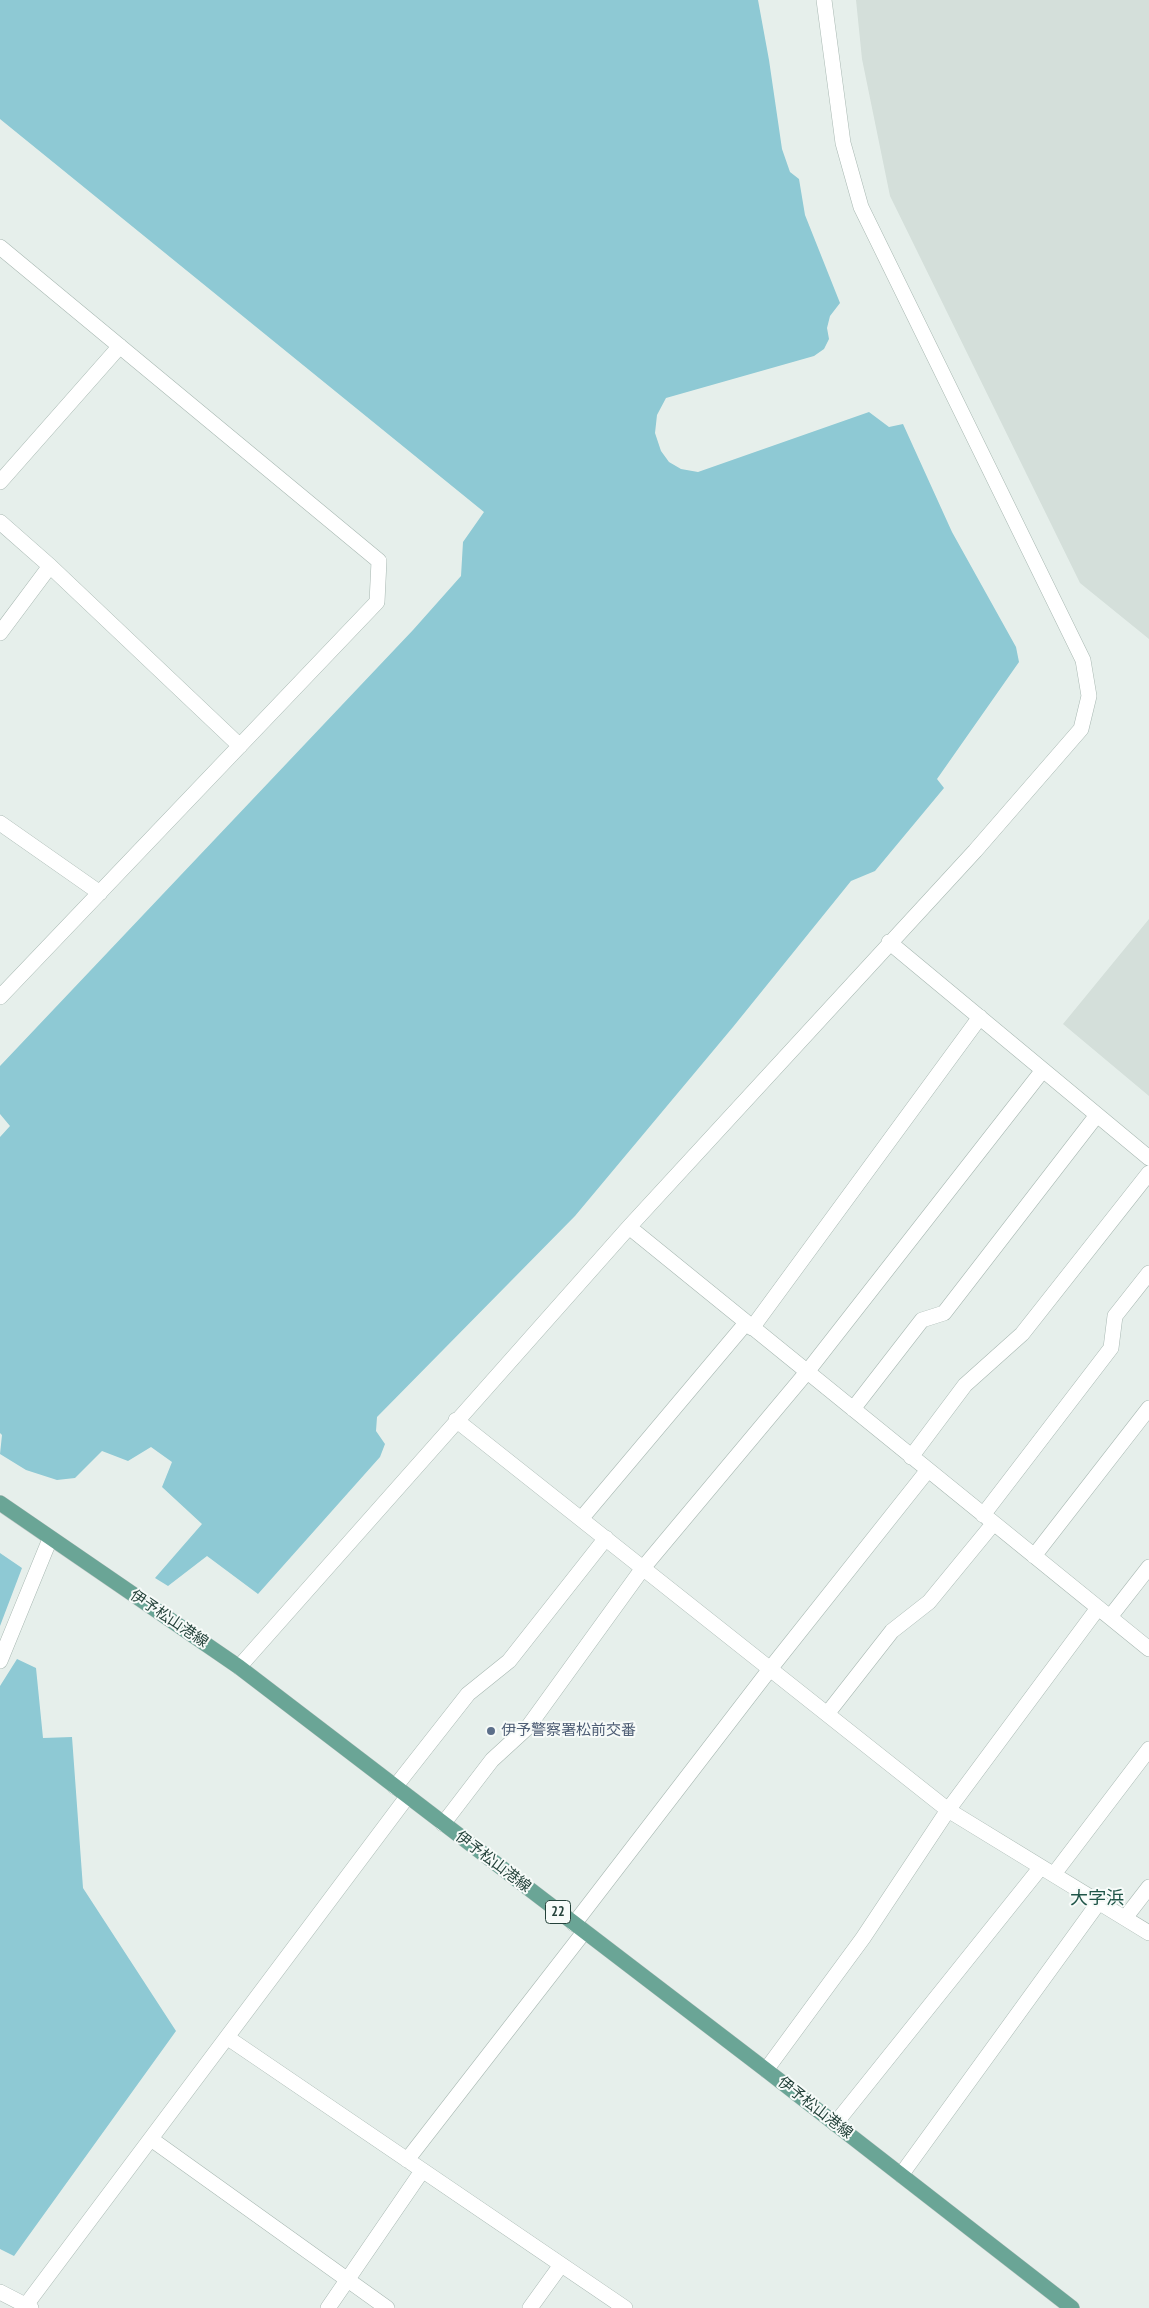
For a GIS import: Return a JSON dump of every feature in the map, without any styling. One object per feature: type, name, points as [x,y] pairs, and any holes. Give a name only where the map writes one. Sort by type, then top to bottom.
[{"type":"main road","name":"伊予松山港線","points":[[0,1503],[35,1529],[239,1667],[766,2070],[1072,2308]]},
{"type":"street","points":[[239,1667],[629,1227],[889,942],[975,852],[1081,729],[1089,696],[1083,660],[861,207],[843,143],[824,0]]},
{"type":"street","points":[[0,247],[379,561],[377,602],[0,997]]},
{"type":"street","points":[[0,482],[120,346]]},
{"type":"street","points":[[0,522],[50,566],[240,746]]},
{"type":"street","points":[[0,633],[50,566]]},
{"type":"street","points":[[0,823],[100,893]]},
{"type":"street","points":[[889,942],[1149,1158]]},
{"type":"street","points":[[581,1518],[749,1325],[980,1018]]},
{"type":"street","points":[[443,1824],[492,1760],[528,1727],[643,1568],[807,1372],[1043,1070]]},
{"type":"street","points":[[853,1409],[922,1320],[944,1313],[1097,1115]]},
{"type":"street","points":[[911,1457],[965,1386],[1022,1334],[1149,1173]]},
{"type":"street","points":[[629,1227],[1104,1613],[1148,1646]]},
{"type":"street","points":[[827,1714],[892,1630],[929,1602],[1111,1348],[1115,1316],[1149,1273]]},
{"type":"street","points":[[1034,1556],[1149,1408]]},
{"type":"street","points":[[456,1420],[948,1810],[1149,1932]]},
{"type":"street","points":[[407,2160],[770,1669],[928,1470]]},
{"type":"street","points":[[395,1787],[468,1694],[509,1661],[606,1538]]},
{"type":"street","points":[[0,1661],[50,1539]]},
{"type":"street","points":[[766,2070],[863,1938],[948,1810],[1104,1613],[1149,1567]]},
{"type":"street","points":[[835,2124],[1149,1749]]},
{"type":"street","points":[[0,2292],[29,2307],[151,2139],[408,1797]]},
{"type":"street","points":[[1125,1918],[1149,1887]]},
{"type":"street","points":[[901,2175],[1099,1902]]},
{"type":"street","points":[[228,2038],[625,2308]]},
{"type":"street","points":[[151,2139],[387,2308]]},
{"type":"street","points":[[328,2308],[422,2171]]},
{"type":"street","points":[[530,2308],[561,2265]]},
{"type":"shaded area","points":[[856,0],[1149,0],[1149,639],[1080,583],[890,196],[862,59]]},
{"type":"shaded area","points":[[1149,919],[1149,1096],[1063,1024]]},
{"type":"water","points":[[0,0],[758,0],[782,149],[790,172],[799,179],[805,215],[840,303],[830,316],[827,328],[829,339],[824,349],[814,356],[666,398],[657,415],[655,433],[661,451],[669,462],[681,469],[698,472],[869,412],[889,427],[903,424],[952,532],[1016,647],[1019,662],[937,779],[944,788],[875,871],[851,881],[733,1027],[575,1216],[377,1417],[376,1431],[385,1444],[380,1457],[258,1594],[207,1556],[168,1586],[155,1578],[202,1524],[162,1487],[172,1462],[151,1447],[128,1461],[102,1451],[75,1478],[57,1480],[26,1470],[0,1454],[2,1435],[0,1433],[0,1137],[10,1126],[0,1114],[0,1066],[413,630],[461,576],[463,542],[484,512],[0,119]]},
{"type":"water","points":[[0,1553],[22,1568],[0,1626]]},
{"type":"water","points":[[17,1659],[36,1668],[43,1738],[72,1737],[83,1888],[176,2031],[14,2256],[0,2249],[0,1686]]},
{"type":"place","name":"伊予警察署松前交番","points":[[491,1731]]},
{"type":"district","name":"大字浜","points":[[1097,1899]]}]
